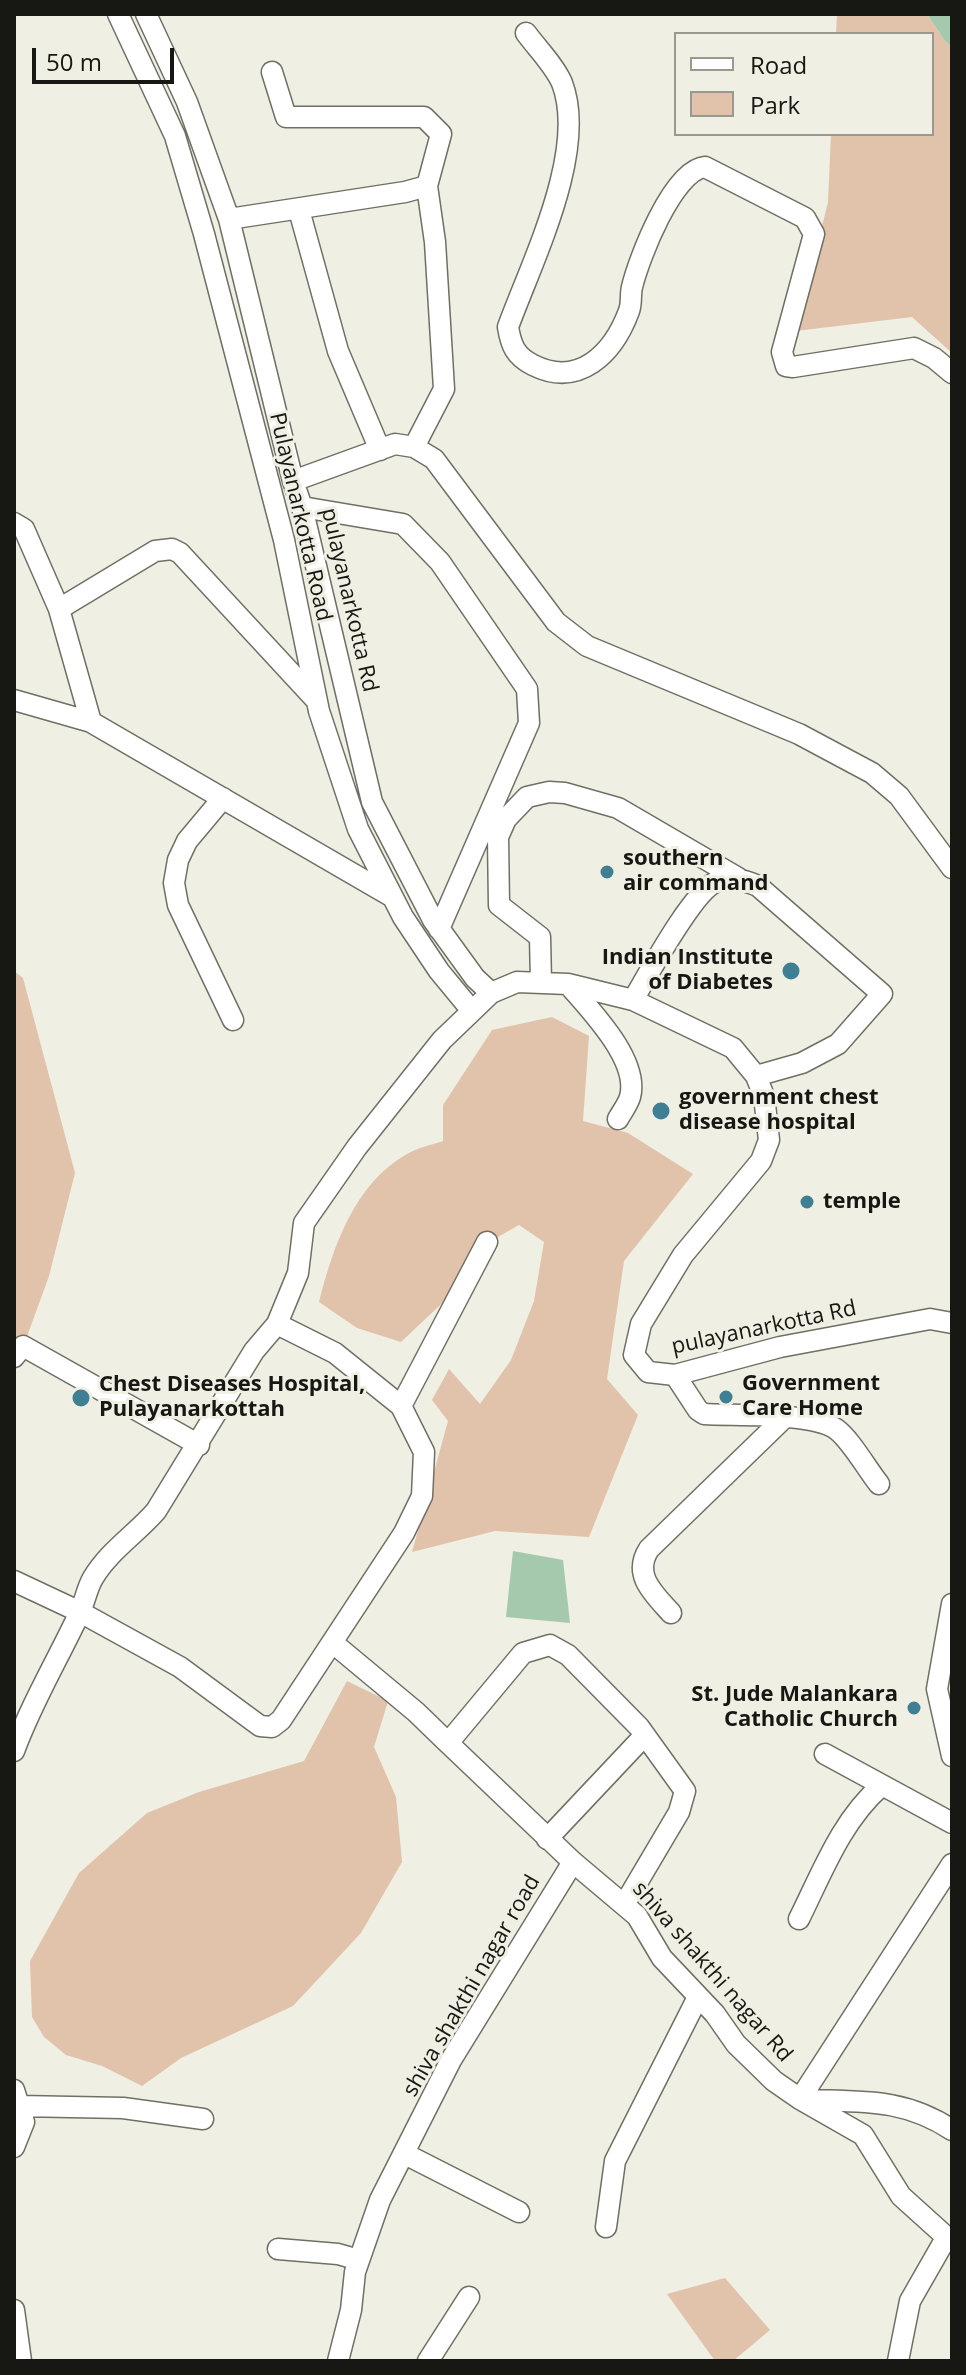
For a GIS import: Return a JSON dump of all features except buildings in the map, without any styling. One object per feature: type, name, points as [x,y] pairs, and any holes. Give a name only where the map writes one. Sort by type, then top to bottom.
[{"type":"street","name":"Pulayanarkotta Road","points":[[118,14],[175,136],[204,234],[284,540],[316,700],[358,829],[392,896],[439,971],[472,1011]]},
{"type":"street","name":"pulayanarkotta Rd","points":[[146,14],[187,102],[229,219],[372,802],[436,924],[475,978],[491,993]]},
{"type":"street","points":[[526,33],[561,81],[568,108],[569,145],[551,211],[508,327],[511,347],[523,360],[544,371],[567,373],[593,364],[621,329],[630,308],[632,287],[656,223],[670,198],[685,176],[696,168],[705,167],[790,209],[810,224],[814,234],[782,352],[786,366],[914,348],[934,358],[952,373]]},
{"type":"street","points":[[272,72],[286,117],[424,117],[441,134],[427,186],[435,242],[444,389],[414,447]]},
{"type":"street","points":[[229,219],[299,210],[427,186]]},
{"type":"street","points":[[299,210],[338,351],[380,450]]},
{"type":"street","points":[[293,481],[395,444],[414,447],[434,459],[556,622],[587,646],[799,734],[872,773],[899,796],[952,868]]},
{"type":"street","points":[[14,700],[91,722],[436,924],[529,723],[527,689],[440,562],[403,524],[302,507]]},
{"type":"street","points":[[14,523],[24,529],[59,609],[91,722]]},
{"type":"street","points":[[59,609],[155,551],[172,549],[180,553],[316,700]]},
{"type":"street","points":[[541,982],[540,937],[499,905],[498,837],[506,819],[527,797],[549,792],[565,793],[618,808],[738,878],[758,886],[882,994],[838,1044],[802,1063],[756,1076]]},
{"type":"street","points":[[223,798],[187,841],[178,860],[174,883],[178,905],[233,1020]]},
{"type":"street","points":[[633,1000],[691,906],[714,882],[738,878]]},
{"type":"street","name":"pulayanarkotta Rd","points":[[472,1011],[491,993],[517,982],[568,984],[633,1000],[733,1048],[756,1076],[764,1096],[769,1140],[761,1161],[683,1255],[641,1324],[634,1355],[648,1372],[675,1375],[780,1347],[930,1319],[952,1323]]},
{"type":"street","points":[[568,984],[625,1060],[631,1078],[630,1097],[618,1119]]},
{"type":"street","points":[[14,1751],[28,1713],[80,1612],[92,1579],[114,1551],[140,1530],[156,1511],[254,1351],[277,1324],[298,1273],[304,1223],[357,1147],[415,1073],[442,1040],[472,1011]]},
{"type":"street","points":[[401,1406],[487,1242]]},
{"type":"street","points":[[14,1581],[80,1612],[180,1667],[260,1726],[272,1727],[281,1720],[404,1533],[422,1496],[424,1452],[401,1406],[335,1353],[277,1324]]},
{"type":"street","points":[[14,1357],[23,1346],[199,1445]]},
{"type":"street","points":[[675,1375],[698,1410],[704,1414],[815,1421],[838,1430],[879,1484]]},
{"type":"street","points":[[671,1613],[648,1586],[642,1567],[644,1557],[784,1418]]},
{"type":"street","points":[[952,1604],[937,1689],[952,1756]]},
{"type":"street","name":"shiva shakthi nagar Rd","points":[[333,1643],[416,1712],[547,1839],[637,1916],[662,1958],[736,2044],[774,2081],[863,2135],[901,2196],[949,2240]]},
{"type":"street","points":[[448,1743],[523,1653],[550,1645],[568,1655],[645,1735],[685,1791],[679,1812],[624,1905]]},
{"type":"street","points":[[547,1839],[645,1735]]},
{"type":"street","points":[[825,1754],[952,1823]]},
{"type":"street","points":[[799,1919],[836,1843],[867,1798],[881,1786]]},
{"type":"street","name":"shiva shakthi nagar road","points":[[338,2361],[359,2260],[380,2200],[451,2060],[573,1862]]},
{"type":"street","points":[[952,1864],[800,2099],[892,2104],[931,2116],[952,2130]]},
{"type":"street","points":[[606,2227],[615,2161],[698,1997]]},
{"type":"street","points":[[14,2147],[18,2109],[123,2108],[203,2119]]},
{"type":"street","points":[[405,2154],[519,2212]]},
{"type":"street","points":[[898,2361],[910,2301],[949,2240]]},
{"type":"street","points":[[278,2249],[338,2254],[359,2260]]},
{"type":"street","points":[[428,2361],[469,2297]]},
{"type":"street","points":[[14,2310],[21,2361]]},
{"type":"green space","points":[[837,14],[927,14],[952,47],[952,353],[912,317],[796,331],[828,202],[831,136],[934,136],[934,32],[836,32]]},
{"type":"green space","points":[[14,971],[23,978],[75,1173],[49,1276],[14,1372]]},
{"type":"green space","points":[[552,1017],[589,1036],[583,1121],[628,1133],[693,1174],[624,1261],[607,1379],[638,1415],[589,1537],[495,1531],[412,1552],[448,1421],[432,1400],[449,1369],[480,1404],[511,1360],[534,1301],[544,1242],[519,1225],[475,1250],[457,1289],[401,1342],[357,1328],[319,1302],[339,1239],[360,1200],[389,1167],[411,1152],[443,1141],[443,1105],[492,1030]]},
{"type":"green space","points":[[347,1681],[388,1701],[374,1747],[396,1797],[402,1862],[361,1933],[293,2006],[181,2058],[142,2086],[102,2066],[66,2055],[44,2037],[32,2017],[30,1961],[79,1873],[147,1813],[199,1792],[304,1761]]},
{"type":"green space","points":[[725,2278],[770,2330],[733,2361],[715,2361],[667,2294]]},
{"type":"shaded area","points":[[927,14],[952,14],[952,47],[945,41]]},
{"type":"shaded area","points":[[513,1551],[563,1560],[570,1623],[506,1617]]},
{"type":"place","name":"southern air command","points":[[607,872]]},
{"type":"place","name":"Indian Institute of Diabetes","points":[[791,971]]},
{"type":"place","name":"government chest disease hospital","points":[[661,1111]]},
{"type":"place","name":"temple","points":[[807,1202]]},
{"type":"place","name":"Government Care Home","points":[[726,1397]]},
{"type":"place","name":"Chest Diseases Hospital, Pulayanarkottah","points":[[81,1398]]},
{"type":"place","name":"St. Jude Malankara Catholic Church","points":[[914,1708]]}]
